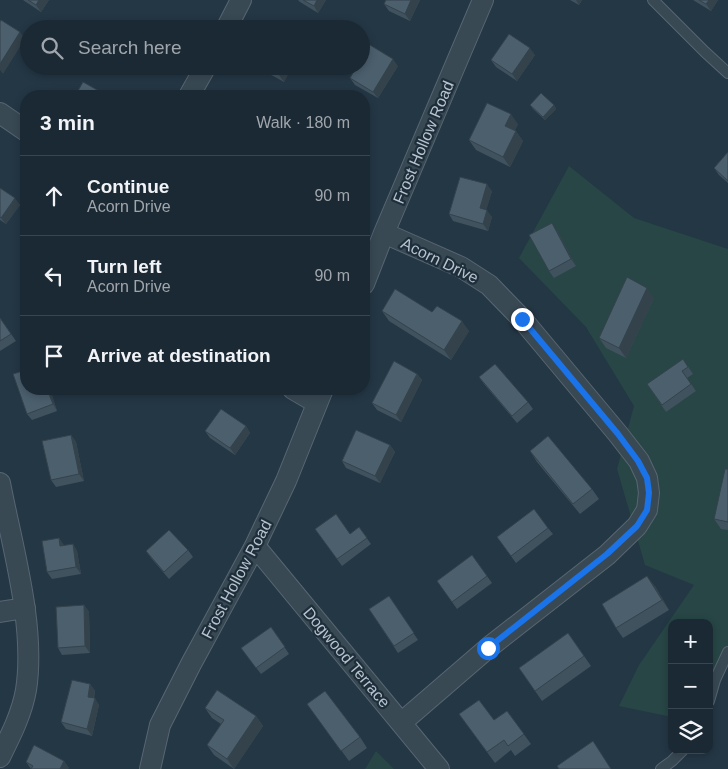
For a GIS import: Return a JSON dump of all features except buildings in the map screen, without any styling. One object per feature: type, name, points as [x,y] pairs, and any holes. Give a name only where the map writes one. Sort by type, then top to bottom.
[{"type":"street","points":[[231,20],[241,0]]},
{"type":"street","name":"Frost Hollow Road","points":[[370,269],[483,0]]},
{"type":"street","points":[[193,90],[201,75]]},
{"type":"street","points":[[0,113],[20,127]]},
{"type":"street","name":"Acorn Drive","points":[[384,233],[461,267],[489,285],[522,319],[618,434],[638,461],[647,478],[649,493],[647,510],[637,526],[607,554],[488,648],[401,723]]},
{"type":"street","name":"Frost Hollow Road","points":[[150,769],[160,725],[255,546],[286,481],[320,396]]},
{"type":"street","points":[[0,483],[25,608],[28,654],[26,691],[18,720],[0,757]]},
{"type":"street","name":"Dogwood Terrace","points":[[255,546],[439,769]]},
{"type":"street","points":[[0,612],[25,608]]},
{"type":"lane","points":[[653,0],[728,73]]},
{"type":"lane","points":[[713,687],[728,652]]},
{"type":"lane","points":[[661,769],[679,754]]},
{"type":"green space","points":[[569,166],[634,218],[728,249],[728,655],[713,674],[713,619],[671,619],[694,585],[645,565],[617,469],[634,406],[586,327],[519,258]]},
{"type":"green space","points":[[668,623],[668,716],[619,706],[639,665]]},
{"type":"green space","points":[[376,751],[394,769],[365,769]]},
{"type":"route","points":[[488,648],[607,554],[637,526],[647,510],[649,493],[647,478],[638,461],[618,434],[522,319]]}]
